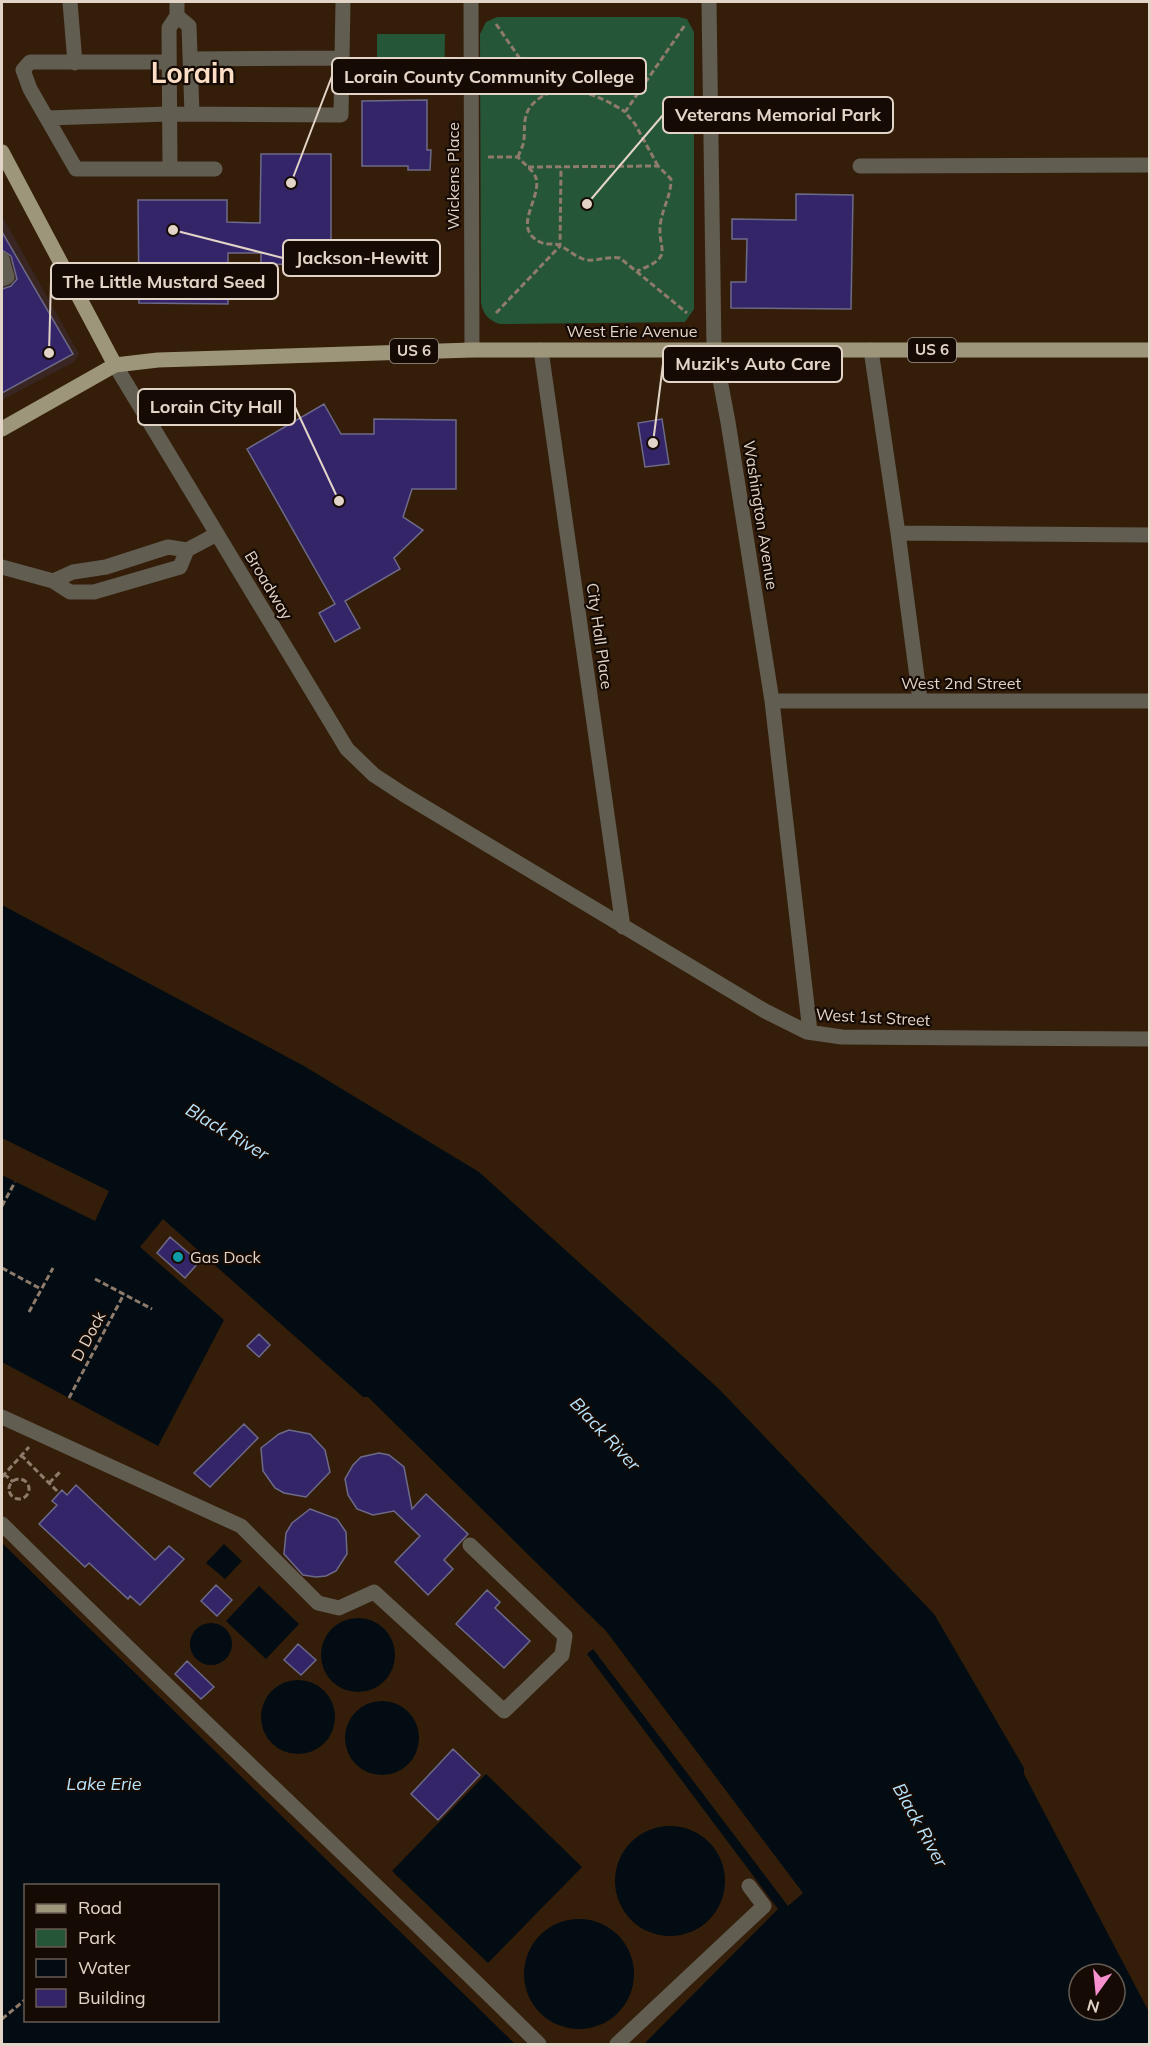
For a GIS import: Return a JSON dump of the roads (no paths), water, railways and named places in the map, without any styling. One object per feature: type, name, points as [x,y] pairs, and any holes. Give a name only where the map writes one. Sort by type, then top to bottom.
[{"type":"main road","name":"Broadway","points":[[2,152],[115,365]]},
{"type":"main road","name":"West Erie Avenue","points":[[115,365],[158,360],[472,350],[714,348],[1149,350]]},
{"type":"main road","name":"US 6","points":[[2,429],[115,365]]},
{"type":"street","points":[[70,2],[75,63]]},
{"type":"street","points":[[46,118],[169,114],[341,115],[343,2]]},
{"type":"street","name":"Wickens Place","points":[[471,2],[472,350]]},
{"type":"street","name":"Washington Avenue","points":[[710,2],[714,348],[728,422],[772,701],[810,1032]]},
{"type":"street","points":[[177,9],[189,26],[192,114]]},
{"type":"street","points":[[170,169],[169,28],[177,9]]},
{"type":"street","points":[[190,59],[342,58]]},
{"type":"street","points":[[168,62],[30,62],[23,70],[46,118],[76,169],[215,169]]},
{"type":"street","points":[[860,166],[1149,165]]},
{"type":"street","points":[[2,259],[7,276],[2,279]]},
{"type":"street","name":"City Hall Place","points":[[541,350],[623,927]]},
{"type":"street","points":[[871,350],[920,700]]},
{"type":"street","name":"Broadway","points":[[115,365],[346,749],[360,763],[404,794],[623,927]]},
{"type":"street","points":[[898,533],[1149,535]]},
{"type":"street","points":[[53,582],[73,572],[106,567],[168,547],[187,550],[217,534]]},
{"type":"street","points":[[2,567],[53,582],[70,592],[94,592],[180,567],[187,550]]},
{"type":"street","name":"West 2nd Street","points":[[772,701],[1149,701]]},
{"type":"street","name":"West 1st Street","points":[[623,927],[765,1011],[810,1032],[842,1036],[1149,1039]]},
{"type":"street","points":[[2,1417],[241,1526],[318,1602],[339,1608],[374,1592],[504,1711],[562,1656],[565,1636],[470,1545]]},
{"type":"street","points":[[2,1524],[197,1714],[355,1863],[539,2044]]},
{"type":"street","points":[[617,2044],[764,1906],[749,1886]]},
{"type":"water","name":"Black River","points":[[2,905],[304,1066],[479,1172],[719,1389],[934,1614],[1024,1768],[1024,1774],[1123,1962],[1067,1962],[1067,2022],[1127,2022],[1127,1970],[1149,2012],[1149,2044],[644,2044],[778,1909],[587,1654],[593,1649],[788,1906],[803,1893],[606,1631],[368,1397],[363,1397],[163,1219],[140,1247],[224,1320],[158,1446],[2,1362],[2,1177],[95,1221],[109,1191],[2,1138]]},
{"type":"water","name":"Lake Erie","points":[[2,1543],[515,2044],[2,2044]]},
{"type":"water","points":[[224,1544],[242,1561],[225,1579],[206,1563]]},
{"type":"water","points":[[259,1586],[299,1624],[266,1659],[226,1621]]},
{"type":"water","points":[[358,1618],[372,1621],[384,1629],[392,1641],[395,1655],[392,1669],[384,1681],[372,1689],[358,1692],[344,1689],[332,1681],[324,1669],[321,1655],[324,1641],[332,1629],[344,1621]]},
{"type":"water","points":[[211,1623],[219,1624],[226,1629],[231,1636],[231,1652],[226,1659],[219,1664],[211,1665],[203,1664],[196,1659],[191,1652],[190,1644],[191,1636],[196,1629],[203,1624]]},
{"type":"water","points":[[298,1680],[312,1683],[324,1691],[332,1703],[335,1717],[332,1731],[324,1743],[312,1751],[298,1754],[284,1751],[272,1743],[264,1731],[261,1717],[264,1703],[272,1691],[284,1683]]},
{"type":"water","points":[[382,1701],[396,1704],[408,1712],[416,1724],[419,1738],[416,1752],[408,1764],[396,1772],[382,1775],[368,1772],[356,1764],[348,1752],[345,1738],[348,1724],[356,1712],[368,1704]]},
{"type":"water","points":[[486,1774],[582,1867],[488,1963],[392,1871]]},
{"type":"water","points":[[670,1826],[691,1830],[709,1842],[721,1860],[725,1881],[721,1902],[709,1920],[691,1932],[670,1936],[649,1932],[631,1920],[619,1902],[615,1881],[619,1860],[631,1842],[649,1830]]},
{"type":"water","points":[[579,1919],[600,1923],[618,1935],[630,1953],[634,1974],[630,1995],[618,2013],[600,2025],[579,2029],[558,2025],[540,2013],[528,1995],[524,1974],[528,1953],[540,1935],[558,1923]]},
{"type":"place","name":"Lorain County Community College","points":[[291,183]]},
{"type":"place","name":"Veterans Memorial Park","points":[[587,204]]},
{"type":"place","name":"Jackson-Hewitt","points":[[173,230]]},
{"type":"place","name":"The Little Mustard Seed","points":[[49,353]]},
{"type":"place","name":"Muzik's Auto Care","points":[[653,443]]},
{"type":"place","name":"Lorain City Hall","points":[[339,501]]},
{"type":"place","name":"Gas Dock","points":[[178,1257]]},
{"type":"district","name":"Lorain","points":[[193,73]]}]
